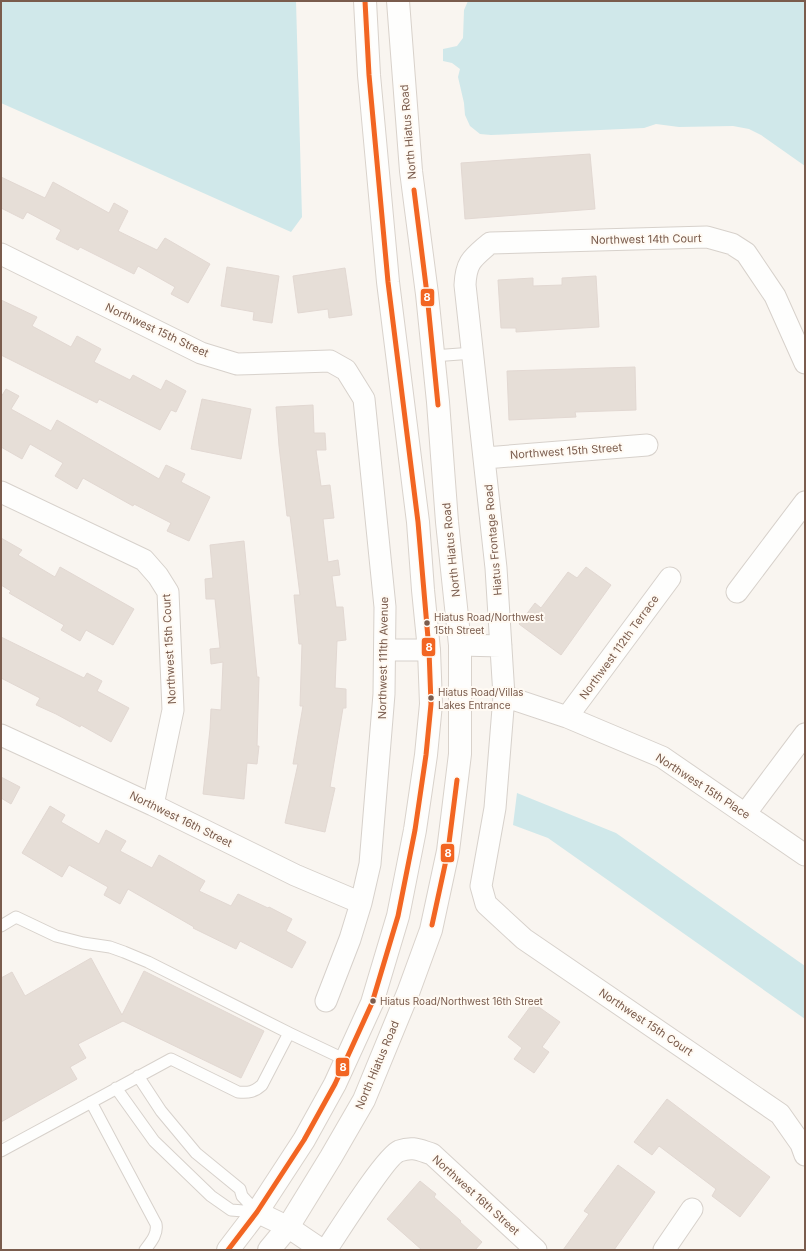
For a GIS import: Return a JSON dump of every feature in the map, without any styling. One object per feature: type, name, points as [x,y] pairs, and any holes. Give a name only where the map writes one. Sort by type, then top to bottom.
[{"type":"main road","points":[[228,1250],[257,1212],[304,1140],[335,1084],[372,1002],[398,916],[415,830],[426,755],[431,704],[429,650],[418,522],[388,282],[369,75],[365,1]]},
{"type":"main road","name":"North Hiatus Road","points":[[269,1250],[288,1227],[364,1100],[408,993],[431,930],[448,851],[460,754],[460,645],[447,522],[427,294],[411,171],[398,1]]},
{"type":"main road","points":[[429,650],[460,645]]},
{"type":"street","name":"Northwest 14th Court","points":[[471,260],[490,243],[707,237],[732,244],[746,253],[775,296],[805,363]]},
{"type":"street","name":"Northwest 15th Street","points":[[1,254],[201,353],[237,364],[330,361],[346,370]]},
{"type":"street","name":"Hiatus Frontage Road","points":[[471,260],[466,272],[466,286],[496,568],[504,696],[495,808],[482,876],[482,894]]},
{"type":"street","name":"Northwest 111th Avenue","points":[[326,1001],[350,939],[361,903],[370,864],[384,694],[385,606],[364,399],[346,370]]},
{"type":"street","name":"Northwest 15th Street","points":[[485,458],[647,445]]},
{"type":"street","name":"Northwest 15th Court","points":[[1,492],[144,560],[158,576],[168,592],[173,710],[154,806]]},
{"type":"street","points":[[737,592],[805,502]]},
{"type":"street","name":"Northwest 112th Terrace","points":[[567,717],[670,578]]},
{"type":"street","points":[[460,645],[501,646]]},
{"type":"street","points":[[385,650],[429,650]]},
{"type":"street","name":"Northwest 15th Place","points":[[504,696],[567,717],[662,757],[805,855]]},
{"type":"street","points":[[745,814],[805,734]]},
{"type":"street","name":"Northwest 16th Street","points":[[1,735],[154,806],[295,875],[361,903]]},
{"type":"street","name":"Northwest 15th Court","points":[[482,894],[486,904],[524,939],[780,1114],[800,1144],[805,1155]]},
{"type":"street","name":"Northwest 16th Street","points":[[326,1250],[383,1166],[397,1152],[411,1148],[432,1154],[536,1250]]},
{"type":"street","points":[[664,1250],[692,1209]]},
{"type":"street","points":[[257,1212],[288,1227],[322,1250]]},
{"type":"lane","points":[[433,356],[474,352]]},
{"type":"lane","points":[[1,926],[16,917],[56,936],[83,943],[110,947],[124,952],[148,962],[346,1060]]},
{"type":"lane","points":[[1,1151],[171,1059],[238,1092],[248,1093],[255,1091],[262,1085],[289,1032]]},
{"type":"lane","points":[[138,1076],[161,1112],[196,1152],[240,1189],[242,1196],[257,1212]]},
{"type":"lane","points":[[116,1088],[154,1141],[211,1196],[231,1210],[257,1212]]},
{"type":"lane","points":[[91,1102],[156,1224],[157,1229],[155,1235],[145,1250]]},
{"type":"water","points":[[1,1],[296,1],[302,217],[291,232],[1,103]]},
{"type":"water","points":[[468,1],[805,1],[805,166],[761,135],[749,129],[733,126],[679,127],[656,124],[644,128],[491,135],[480,134],[470,126],[465,115],[458,77],[460,69],[452,63],[443,61],[443,49],[457,46],[463,38],[464,10]]},
{"type":"water","points":[[517,793],[616,833],[805,966],[805,1019],[548,838],[513,825]]},
{"type":"building","points":[[590,154],[595,209],[465,219],[461,163]]},
{"type":"building","points":[[1,177],[45,198],[53,182],[109,213],[114,203],[128,211],[118,231],[157,250],[165,238],[210,264],[188,303],[171,294],[175,287],[138,266],[134,274],[80,247],[78,250],[56,239],[61,230],[27,212],[23,219],[1,208]]},
{"type":"building","points":[[227,267],[279,276],[272,323],[253,320],[254,312],[221,306]]},
{"type":"building","points":[[345,268],[352,315],[329,318],[328,309],[298,313],[293,276]]},
{"type":"building","points":[[596,276],[599,327],[516,332],[516,328],[501,328],[498,280],[533,278],[533,286],[562,285],[562,278]]},
{"type":"building","points":[[1,300],[37,317],[32,326],[71,347],[77,336],[101,349],[94,362],[130,380],[133,375],[161,390],[166,380],[186,391],[176,412],[171,410],[160,430],[99,399],[97,403],[1,355]]},
{"type":"building","points":[[635,367],[636,410],[575,412],[576,417],[509,420],[507,371]]},
{"type":"building","points":[[6,389],[19,396],[11,409],[51,431],[57,420],[159,479],[166,465],[185,474],[181,482],[210,497],[189,541],[167,531],[171,523],[134,504],[133,506],[83,478],[77,489],[55,476],[63,463],[30,444],[22,459],[1,447],[1,397]]},
{"type":"building","points":[[202,399],[251,409],[241,459],[191,449]]},
{"type":"building","points":[[313,405],[314,433],[325,433],[326,450],[316,450],[321,486],[330,485],[334,518],[323,519],[328,562],[338,560],[340,575],[332,576],[336,607],[343,607],[346,640],[337,641],[335,688],[346,689],[346,708],[343,708],[330,787],[335,788],[325,832],[285,823],[298,764],[293,764],[303,706],[300,706],[302,644],[299,644],[294,595],[300,595],[290,516],[287,516],[276,407]]},
{"type":"building","points":[[1,538],[22,550],[18,555],[55,577],[60,567],[134,609],[113,645],[86,630],[80,641],[61,630],[64,625],[9,593],[11,591],[1,585]]},
{"type":"building","points":[[244,541],[257,677],[259,677],[257,746],[259,746],[257,764],[247,763],[244,799],[203,794],[211,709],[221,710],[223,662],[211,664],[210,649],[220,648],[215,599],[206,599],[205,579],[213,578],[210,545]]},
{"type":"building","points":[[586,567],[611,585],[561,655],[519,624],[535,603],[541,608],[568,572],[577,578]]},
{"type":"building","points":[[1,637],[84,678],[87,673],[102,681],[97,691],[129,708],[111,742],[81,725],[80,727],[36,705],[40,698],[1,678]]},
{"type":"building","points":[[1,777],[20,787],[11,804],[1,798]]},
{"type":"building","points":[[50,806],[65,815],[61,822],[99,844],[106,830],[126,841],[120,851],[152,868],[159,855],[205,881],[199,891],[231,906],[238,894],[268,908],[269,907],[292,919],[286,931],[306,942],[292,968],[240,941],[236,949],[193,928],[194,927],[128,889],[120,904],[104,895],[108,887],[69,865],[62,877],[22,853]]},
{"type":"building","points":[[91,958],[122,1015],[144,971],[264,1031],[241,1078],[123,1021],[78,1044],[86,1058],[70,1067],[77,1079],[1,1122],[1,978],[12,972],[25,996]]},
{"type":"building","points":[[533,1003],[560,1022],[542,1047],[549,1052],[534,1073],[514,1059],[522,1048],[508,1037]]},
{"type":"building","points":[[667,1099],[770,1177],[740,1217],[712,1196],[716,1189],[659,1146],[652,1155],[634,1142]]},
{"type":"building","points":[[618,1165],[655,1192],[614,1250],[563,1250],[589,1214],[584,1211]]},
{"type":"building","points":[[420,1181],[436,1194],[434,1197],[482,1242],[475,1250],[422,1250],[387,1219]]},
{"type":"transit line","name":"8","points":[[228,1250],[257,1212],[304,1140],[335,1084],[372,1003],[398,916],[415,830],[426,755],[431,704],[429,650],[418,522],[388,282],[369,75],[365,1]]},
{"type":"transit line","name":"8","points":[[414,190],[427,294],[438,405]]},
{"type":"transit line","name":"8","points":[[432,925],[448,851],[457,780]]},
{"type":"place","name":"Hiatus Road/Northwest 15th Street","points":[[427,623]]},
{"type":"place","name":"Hiatus Road/Villas Lakes Entrance","points":[[431,698]]},
{"type":"place","name":"Hiatus Road/Northwest 16th Street","points":[[373,1001]]}]
